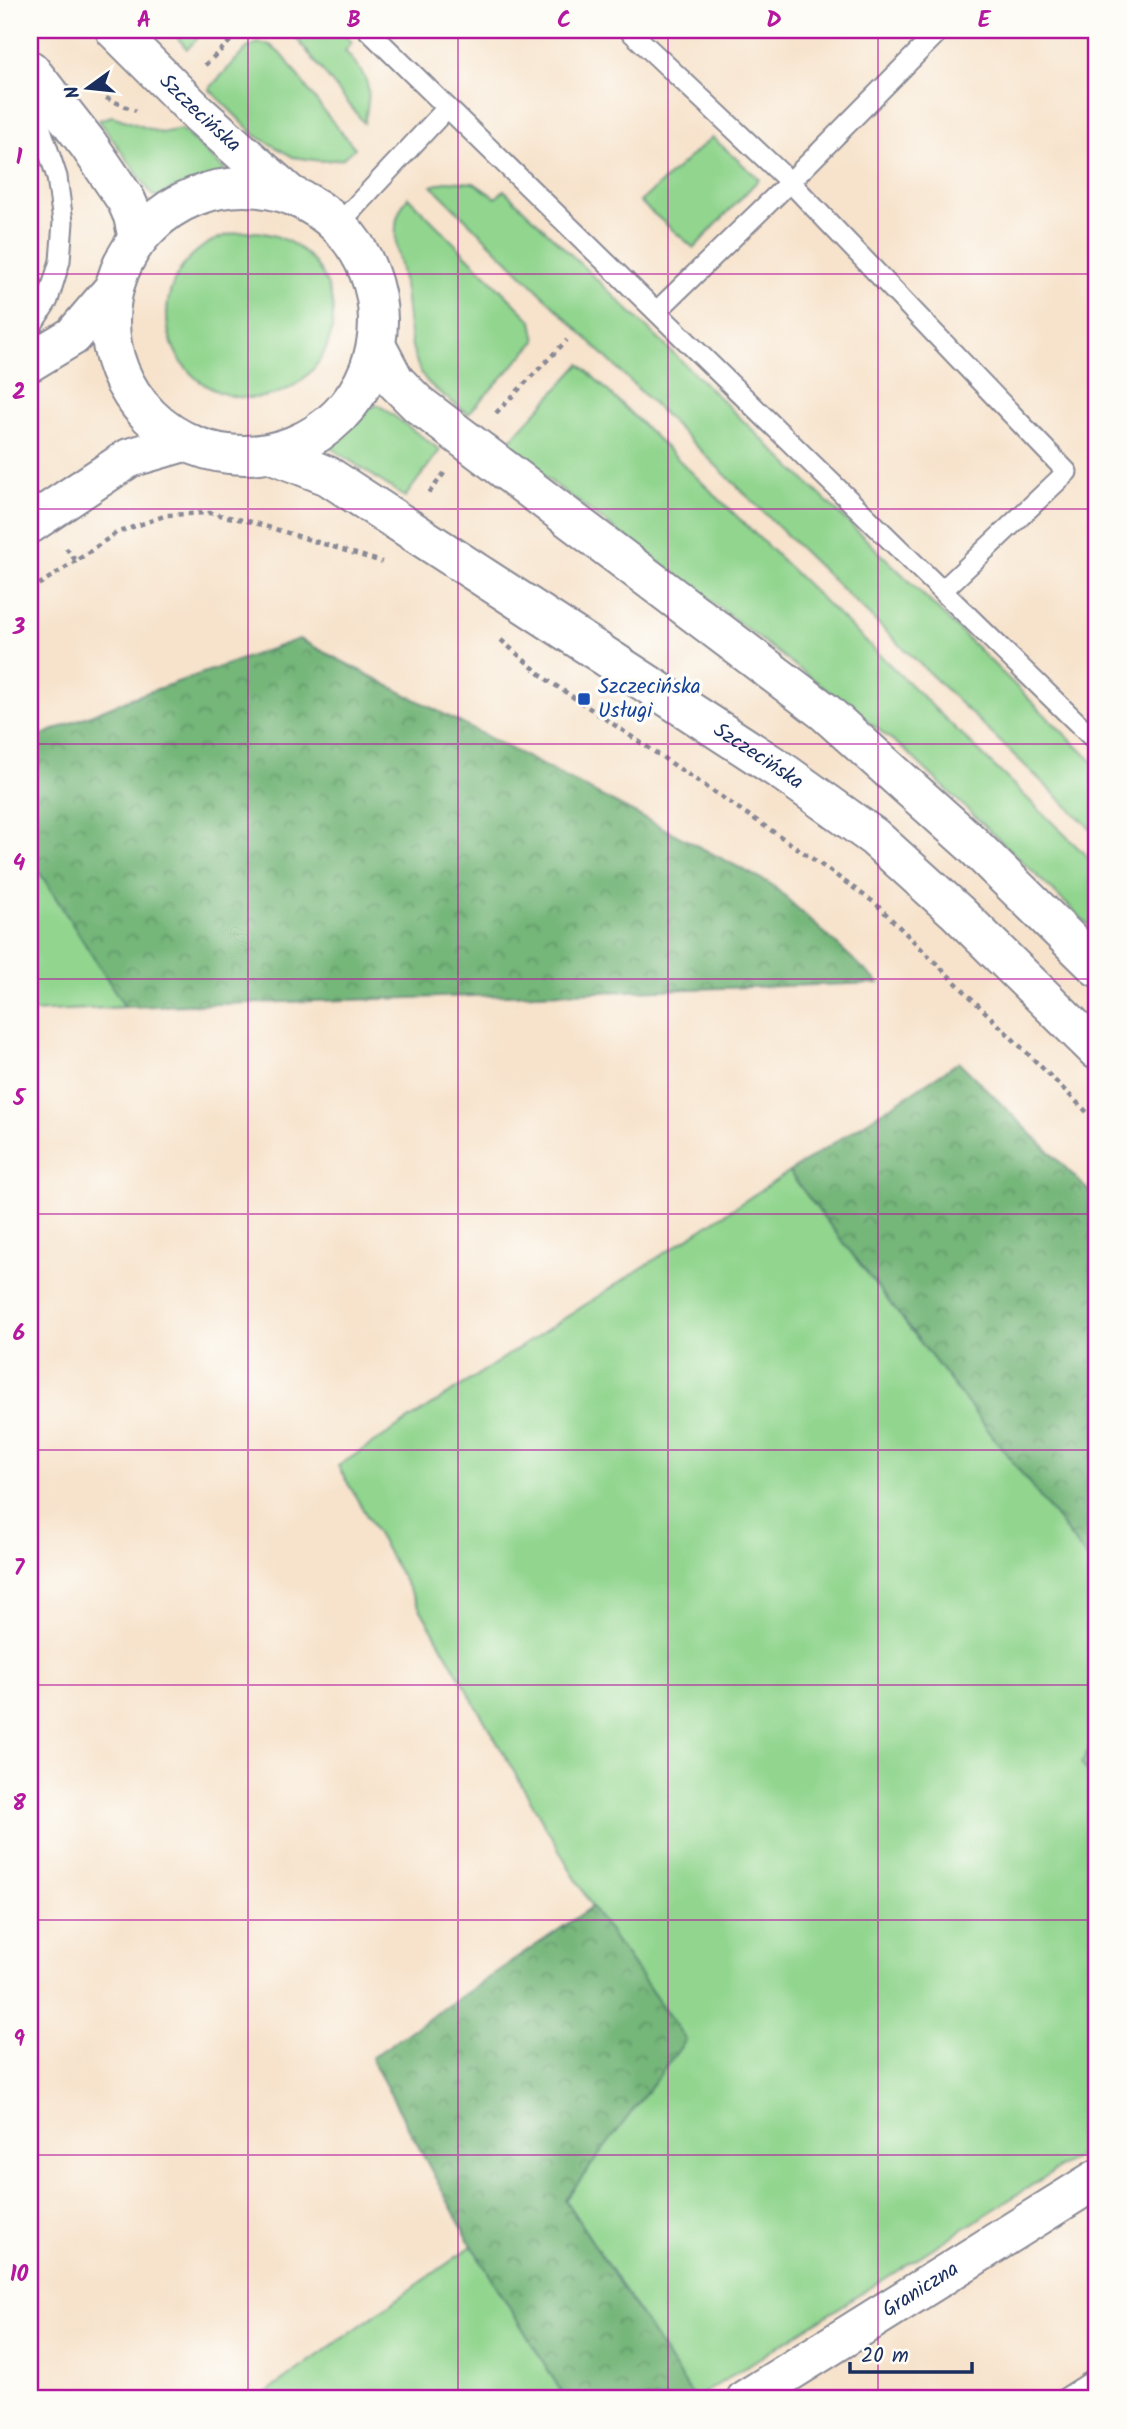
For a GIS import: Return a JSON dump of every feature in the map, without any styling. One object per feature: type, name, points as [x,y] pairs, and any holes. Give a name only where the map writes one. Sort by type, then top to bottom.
[{"type":"main road","name":"Szczecińska","points":[[115,30],[200,115],[289,194]]},
{"type":"main road","points":[[30,70],[88,144],[126,200],[138,239]]},
{"type":"main road","points":[[233,187],[262,188],[289,194],[310,204],[338,225],[357,248],[373,285],[379,325],[367,376],[351,404],[328,427],[300,444],[270,453],[243,456],[216,453],[184,443],[146,414],[130,392],[118,368],[111,341],[110,314],[114,288],[123,262],[138,239],[157,219],[172,208],[206,192],[233,187]]},
{"type":"main road","points":[[30,362],[73,336],[114,288]]},
{"type":"main road","points":[[376,345],[395,381],[418,404],[825,712],[971,843],[1097,967]]},
{"type":"main road","points":[[30,524],[129,458],[184,443]]},
{"type":"main road","name":"Szczecińska","points":[[270,453],[328,476],[786,774],[863,829],[957,912],[1097,1050]]},
{"type":"main road","name":"Graniczna","points":[[762,2395],[1097,2179]]},
{"type":"lane","points":[[368,30],[1097,742]]},
{"type":"lane","points":[[629,30],[790,183],[1067,472],[943,590]]},
{"type":"lane","points":[[657,311],[790,183],[940,30]]},
{"type":"lane","points":[[30,96],[57,177],[63,222],[60,261],[48,300],[30,328]]},
{"type":"lane","points":[[338,225],[447,108]]},
{"type":"lane","points":[[1064,2399],[1097,2378]]},
{"type":"path","points":[[30,590],[76,561]]},
{"type":"path","points":[[494,634],[546,679],[875,903],[1097,1122]]},
{"type":"green space","points":[[171,30],[206,30],[187,49]]},
{"type":"green space","points":[[290,30],[340,30],[352,42],[345,51],[367,83],[368,100],[364,123]]},
{"type":"green space","points":[[258,43],[270,45],[284,57],[355,148],[342,159],[321,161],[293,157],[255,135],[209,89],[247,48]]},
{"type":"green space","points":[[112,116],[161,133],[181,129],[225,170],[221,176],[153,196],[99,120]]},
{"type":"green space","points":[[712,137],[759,179],[694,248],[640,202]]},
{"type":"green space","points":[[448,181],[474,183],[496,198],[504,190],[1097,766],[1097,835],[810,558],[432,186]]},
{"type":"green space","points":[[408,197],[532,321],[536,341],[468,414],[426,380],[416,360],[396,235],[398,215]]},
{"type":"green space","points":[[250,232],[282,238],[309,256],[327,283],[333,315],[327,347],[309,374],[282,392],[250,398],[218,392],[191,374],[173,347],[167,315],[173,283],[191,256],[218,238]]},
{"type":"green space","points":[[580,364],[1097,866],[1097,933],[905,750],[504,447]]},
{"type":"green space","points":[[379,405],[440,450],[405,497],[325,444],[357,415]]},
{"type":"green space","points":[[299,639],[771,884],[879,983],[125,1007],[30,857],[30,740],[129,699]]},
{"type":"green space","points":[[30,857],[125,1007],[30,1012]]},
{"type":"green space","points":[[959,1062],[1097,1199],[1097,1571],[789,1172]]},
{"type":"green space","points":[[789,1172],[1097,1571],[1097,1737],[1081,1763],[1097,1784],[1097,2144],[695,2399],[565,2200],[686,2040],[592,1907],[338,1466]]},
{"type":"green space","points":[[1097,1737],[1097,1784],[1081,1763]]},
{"type":"green space","points":[[592,1907],[686,2040],[565,2200],[695,2399],[566,2399],[472,2246],[371,2058]]},
{"type":"green space","points":[[472,2246],[566,2399],[257,2399]]},
{"type":"place","name":"Szczecińska Usługi","points":[[584,699]]}]
